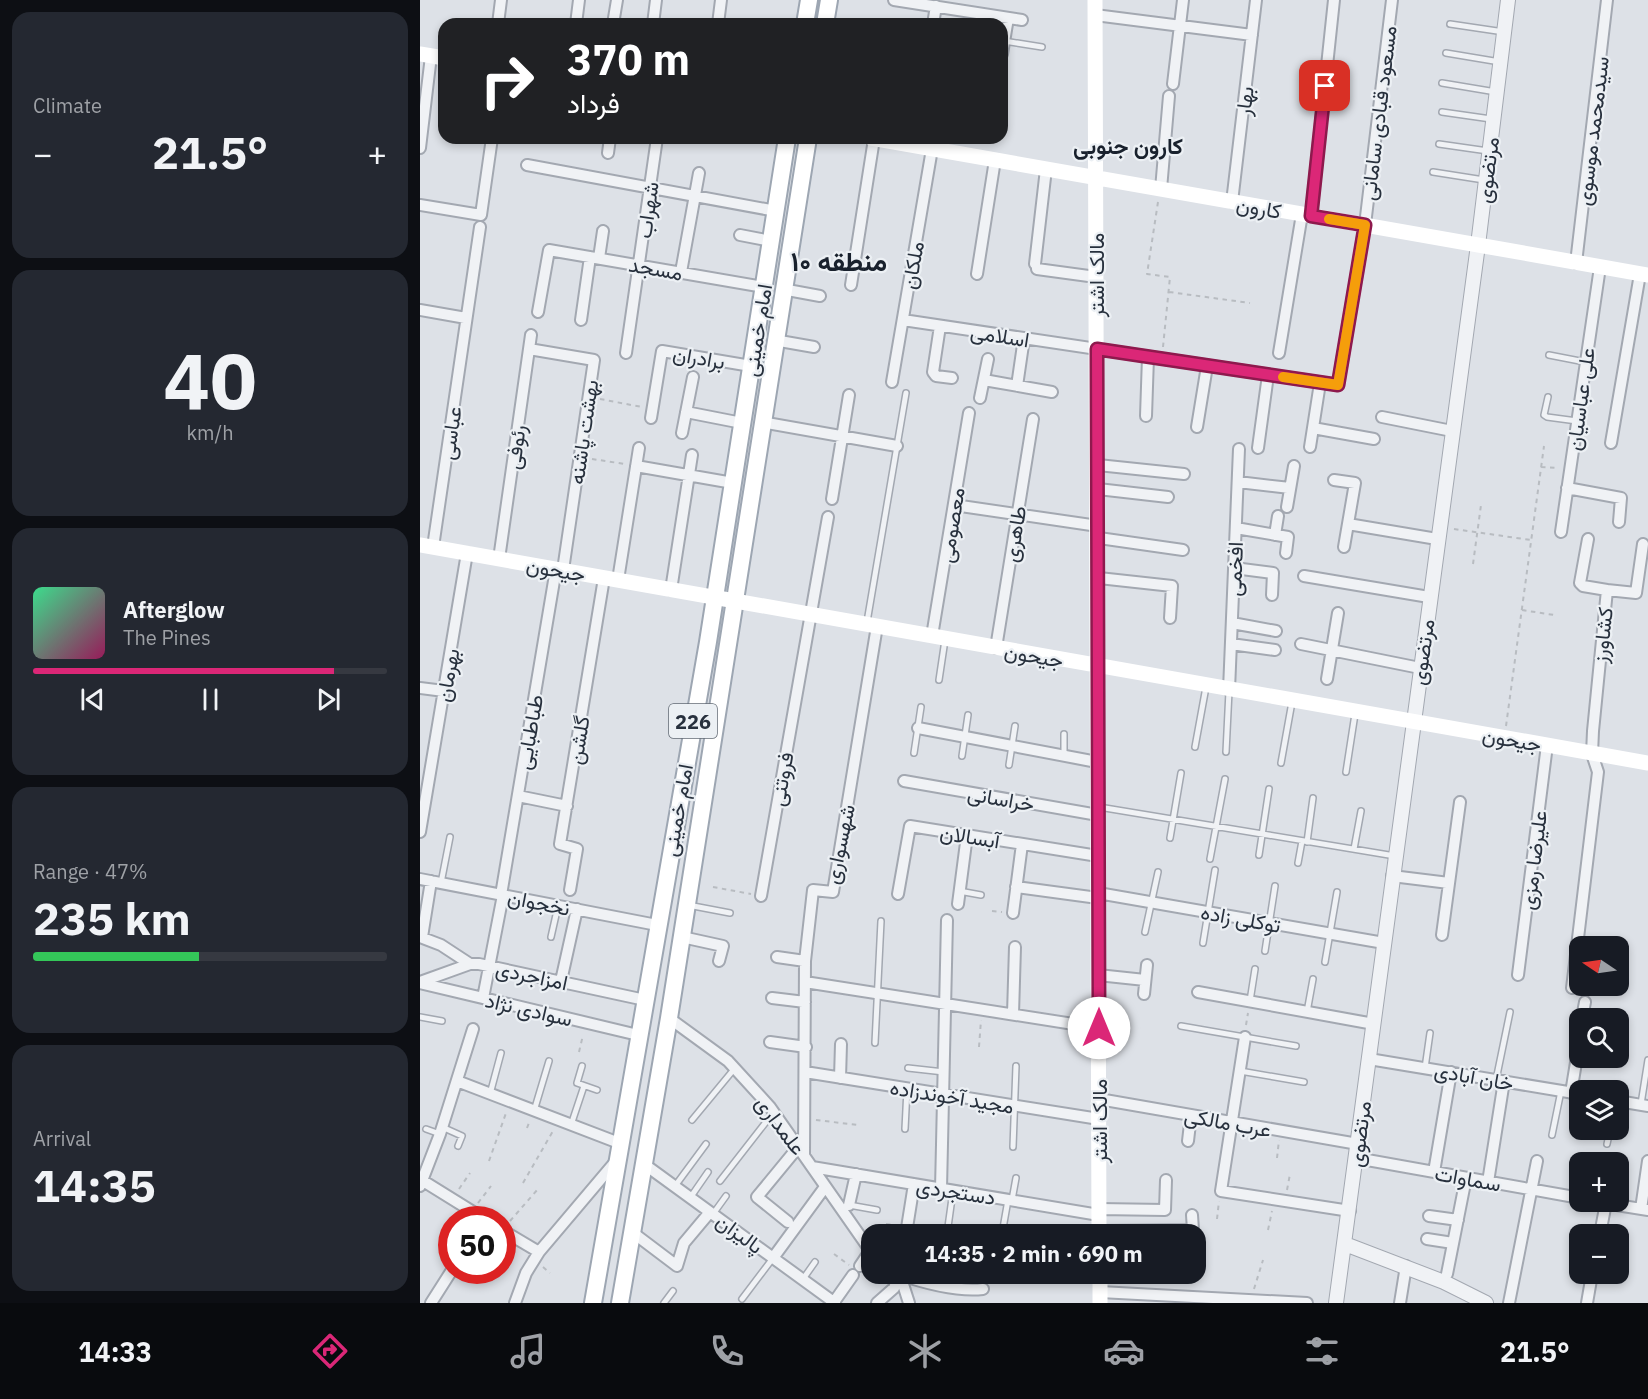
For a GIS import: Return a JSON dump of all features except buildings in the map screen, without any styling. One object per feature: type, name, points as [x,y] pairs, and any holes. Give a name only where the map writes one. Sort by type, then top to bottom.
[{"type":"main road","points":[[806,18],[809,0]]},
{"type":"main road","points":[[826,18],[829,0]]},
{"type":"main road","name":"مالک اشتر","points":[[1095,8],[1099,578],[1097,666],[1099,1224]]},
{"type":"main road","name":"امام خمینی","points":[[593,1303],[715,598],[786,144]]},
{"type":"main road","name":"امام خمینی","points":[[623,1301],[632,1232],[669,1018],[761,422],[807,144]]},
{"type":"main road","name":"کارون","points":[[920,144],[932,149],[1644,275]]},
{"type":"main road","name":"جیحون","points":[[427,546],[1648,763]]},
{"type":"main road","points":[[706,652],[714,646],[720,647],[726,656]]},
{"type":"street","points":[[499,18],[501,0]]},
{"type":"street","points":[[577,18],[579,0]]},
{"type":"street","points":[[614,18],[617,0]]},
{"type":"street","points":[[654,18],[656,0]]},
{"type":"street","points":[[719,18],[722,0]]},
{"type":"street","points":[[894,0],[1022,20]]},
{"type":"street","points":[[1173,84],[1183,0]]},
{"type":"street","name":"بهار","points":[[1232,202],[1256,0]]},
{"type":"street","points":[[1279,353],[1307,215],[1334,0]]},
{"type":"street","name":"مسعود قبادی سامانی","points":[[1338,385],[1365,225],[1392,0]]},
{"type":"street","name":"مرتضوی","points":[[1336,1303],[1350,1211],[1412,722],[1478,245],[1507,0]]},
{"type":"street","name":"سیدمحمد موسوی","points":[[1576,263],[1607,0]]},
{"type":"street","points":[[934,18],[936,6]]},
{"type":"street","points":[[1095,8],[1180,26],[1252,34]]},
{"type":"street","points":[[420,148],[432,56]]},
{"type":"street","points":[[1161,189],[1169,96]]},
{"type":"street","name":"عباسی","points":[[427,546],[466,318],[491,144]]},
{"type":"street","points":[[608,153],[609,144]]},
{"type":"street","name":"شهراب","points":[[626,353],[656,144]]},
{"type":"street","points":[[851,285],[871,144]]},
{"type":"street","name":"ملکان","points":[[892,382],[932,149]]},
{"type":"street","points":[[977,274],[995,160]]},
{"type":"street","points":[[527,165],[776,211]]},
{"type":"street","points":[[1046,169],[1036,267],[1096,277]]},
{"type":"street","points":[[681,272],[699,172]]},
{"type":"street","points":[[420,205],[480,221]]},
{"type":"street","points":[[581,320],[594,257],[603,231]]},
{"type":"street","points":[[740,235],[771,241]]},
{"type":"street","name":"مسجد","points":[[538,312],[549,249],[764,287]]},
{"type":"street","name":"علی عباسیان","points":[[1561,532],[1600,267]]},
{"type":"street","points":[[1611,443],[1644,275]]},
{"type":"street","points":[[782,289],[820,296]]},
{"type":"street","points":[[420,310],[466,318]]},
{"type":"street","name":"اسلامی","points":[[903,320],[1338,385]]},
{"type":"street","points":[[940,326],[933,375],[952,378]]},
{"type":"street","name":"رئوفی","points":[[499,559],[531,335]]},
{"type":"street","points":[[1017,386],[1024,338]]},
{"type":"street","points":[[774,340],[814,347]]},
{"type":"street","name":"بهشت پاشنه","points":[[529,349],[594,360],[580,457],[559,570]]},
{"type":"street","name":"برادران","points":[[652,414],[662,351],[751,366]]},
{"type":"street","points":[[1146,416],[1148,357]]},
{"type":"street","points":[[980,398],[988,359]]},
{"type":"street","points":[[1197,427],[1207,366]]},
{"type":"street","points":[[1258,448],[1268,375]]},
{"type":"street","points":[[682,433],[693,377]]},
{"type":"street","points":[[984,381],[1052,393]]},
{"type":"street","points":[[1310,447],[1320,383]]},
{"type":"street","points":[[832,499],[849,395]]},
{"type":"street","points":[[686,412],[742,423]]},
{"type":"street","name":"معصومی","points":[[939,638],[954,505],[969,413]]},
{"type":"street","points":[[1382,417],[1452,431]]},
{"type":"street","name":"طاهری","points":[[996,648],[1033,419]]},
{"type":"street","points":[[761,422],[897,446]]},
{"type":"street","points":[[1313,428],[1374,439]]},
{"type":"street","name":"گلشن","points":[[570,890],[577,849],[560,844],[611,579],[639,448]]},
{"type":"street","name":"افخمی","points":[[1229,690],[1239,449]]},
{"type":"street","points":[[671,590],[692,455]]},
{"type":"street","points":[[1098,465],[1184,474]]},
{"type":"street","points":[[636,466],[733,483]]},
{"type":"street","points":[[1287,507],[1294,466]]},
{"type":"street","points":[[1334,480],[1355,483],[1344,546]]},
{"type":"street","points":[[1238,482],[1290,488]]},
{"type":"street","points":[[1567,488],[1621,498],[1619,522]]},
{"type":"street","points":[[1098,489],[1168,497]]},
{"type":"street","points":[[954,505],[1183,550]]},
{"type":"street","points":[[1275,535],[1278,516]]},
{"type":"street","name":"فروتنی","points":[[760,896],[828,518]]},
{"type":"street","points":[[1348,524],[1438,533]]},
{"type":"street","points":[[1236,528],[1288,537],[1286,553]]},
{"type":"street","name":"کشاورز","points":[[1578,936],[1598,772],[1592,753],[1607,590],[1583,586],[1580,583],[1588,539]]},
{"type":"street","points":[[1607,590],[1636,593],[1643,544]]},
{"type":"street","name":"بهرمان","points":[[420,832],[467,553]]},
{"type":"street","points":[[1234,568],[1273,573],[1272,595]]},
{"type":"street","name":"طباطبایی","points":[[483,998],[559,570]]},
{"type":"street","points":[[1304,576],[1429,597]]},
{"type":"street","points":[[1099,578],[1172,586],[1170,618]]},
{"type":"street","points":[[1327,679],[1338,613]]},
{"type":"street","points":[[1232,623],[1276,631]]},
{"type":"street","name":"شهسواری","points":[[801,1150],[806,1047],[805,961],[813,890],[832,892],[872,626]]},
{"type":"street","points":[[1231,644],[1275,650]]},
{"type":"street","points":[[1301,644],[1420,668]]},
{"type":"street","points":[[420,687],[444,691]]},
{"type":"street","points":[[918,728],[1097,762]]},
{"type":"street","name":"علیرضا رمزی","points":[[1518,975],[1547,746]]},
{"type":"street","name":"خراسانی","points":[[904,781],[1098,811]]},
{"type":"street","points":[[518,796],[567,806]]},
{"type":"street","points":[[1442,935],[1460,802]]},
{"type":"street","name":"آبسالان","points":[[898,894],[910,826],[1098,856]]},
{"type":"street","points":[[958,904],[967,836]]},
{"type":"street","points":[[1013,914],[1022,844]]},
{"type":"street","points":[[1392,876],[1449,883]]},
{"type":"street","points":[[431,881],[421,937],[441,945],[471,964]]},
{"type":"street","name":"نخجوان","points":[[431,881],[657,925]]},
{"type":"street","name":"توکلی زاده","points":[[1016,887],[1151,902],[1384,944]]},
{"type":"street","points":[[561,981],[576,909]]},
{"type":"street","points":[[941,1189],[947,920]]},
{"type":"street","points":[[682,937],[724,940],[719,961]]},
{"type":"street","points":[[1013,1014],[1015,947]]},
{"type":"street","points":[[777,957],[805,961]]},
{"type":"street","name":"امزاجردی","points":[[420,982],[471,964],[490,966],[645,1000]]},
{"type":"street","points":[[1144,994],[1147,965]]},
{"type":"street","points":[[1098,975],[1145,980]]},
{"type":"street","name":"سوادی نژاد","points":[[420,982],[638,1035]]},
{"type":"street","points":[[805,982],[1099,1028]]},
{"type":"street","points":[[1198,992],[1374,1024]]},
{"type":"street","points":[[772,998],[805,1002]]},
{"type":"street","points":[[1585,1002],[1585,1008]]},
{"type":"street","name":"علمداری","points":[[669,1018],[735,1068],[774,1112],[861,1238]]},
{"type":"street","points":[[464,1206],[421,1182],[441,1130],[473,1029]]},
{"type":"street","points":[[1245,1037],[1221,1191],[1350,1211]]},
{"type":"street","points":[[770,1042],[806,1047]]},
{"type":"street","points":[[840,1078],[841,1044]]},
{"type":"street","name":"خان آبادی","points":[[1369,1059],[1569,1092]]},
{"type":"street","name":"مجید آخوندزاده","points":[[805,1072],[1099,1119]]},
{"type":"street","points":[[1434,1172],[1451,1072]]},
{"type":"street","points":[[1488,1182],[1500,1081]]},
{"type":"street","points":[[457,1082],[619,1143]]},
{"type":"street","name":"عرب مالکی","points":[[1099,1099],[1281,1131],[1357,1151]]},
{"type":"street","points":[[1629,1103],[1644,1105]]},
{"type":"street","points":[[1188,1141],[1191,1115]]},
{"type":"street","points":[[788,1222],[758,1197],[801,1150]]},
{"type":"street","name":"سماوات","points":[[1357,1151],[1434,1172],[1569,1196]]},
{"type":"street","points":[[515,1303],[526,1273],[539,1252],[616,1160]]},
{"type":"street","points":[[1509,1303],[1537,1161]]},
{"type":"street","points":[[1629,1207],[1644,1210],[1648,1161]]},
{"type":"street","name":"پالیزان","points":[[644,1164],[835,1303]]},
{"type":"street","name":"دستجردی","points":[[812,1167],[1010,1200],[1099,1212]]},
{"type":"street","points":[[849,1205],[856,1174]]},
{"type":"street","points":[[1447,1274],[1466,1178]]},
{"type":"street","points":[[1099,1212],[1165,1210],[1166,1180]]},
{"type":"street","points":[[908,1224],[914,1184]]},
{"type":"street","points":[[773,1258],[825,1187]]},
{"type":"street","points":[[632,1232],[677,1266],[684,1243],[712,1213]]},
{"type":"street","points":[[1192,1215],[1193,1224]]},
{"type":"street","points":[[1429,1216],[1458,1220]]},
{"type":"street","points":[[516,1238],[539,1252]]},
{"type":"street","points":[[1427,1239],[1453,1243]]},
{"type":"street","points":[[1345,1244],[1406,1266],[1478,1301]]},
{"type":"street","points":[[835,1303],[861,1265]]},
{"type":"street","points":[[1400,1303],[1406,1266]]},
{"type":"street","points":[[431,1303],[443,1284]]},
{"type":"street","points":[[878,1303],[895,1284]]},
{"type":"street","points":[[902,1284],[909,1303]]},
{"type":"street","points":[[943,1284],[969,1290],[983,1288]]},
{"type":"street","points":[[1587,1303],[1590,1284]]},
{"type":"street","points":[[969,1290],[974,1303]]},
{"type":"street","points":[[1100,1298],[1307,1303]]},
{"type":"lane","points":[[1450,24],[1504,32]]},
{"type":"lane","points":[[1008,42],[1042,47]]},
{"type":"lane","points":[[1446,53],[1500,62]]},
{"type":"lane","points":[[1442,83],[1496,92]]},
{"type":"lane","points":[[1442,112],[1493,119]]},
{"type":"lane","points":[[1439,144],[1489,151]]},
{"type":"lane","points":[[1433,172],[1485,180]]},
{"type":"lane","points":[[1549,356],[1585,362]]},
{"type":"lane","points":[[872,626],[906,393]]},
{"type":"lane","points":[[1548,397],[1544,415],[1576,421]]},
{"type":"lane","points":[[939,638],[939,680]]},
{"type":"lane","points":[[1195,747],[1206,685]]},
{"type":"lane","points":[[1226,752],[1229,690]]},
{"type":"lane","points":[[1281,763],[1293,701]]},
{"type":"lane","points":[[914,753],[921,707]]},
{"type":"lane","points":[[1346,771],[1355,712]]},
{"type":"lane","points":[[962,756],[968,715]]},
{"type":"lane","points":[[1009,765],[1015,726]]},
{"type":"lane","points":[[1064,734],[1064,756]]},
{"type":"lane","points":[[1170,838],[1181,773]]},
{"type":"lane","points":[[1210,859],[1226,779]]},
{"type":"lane","points":[[1259,855],[1269,789]]},
{"type":"lane","points":[[1298,863],[1313,798]]},
{"type":"lane","points":[[1098,811],[1173,819],[1395,856]]},
{"type":"lane","points":[[1354,849],[1361,811]]},
{"type":"lane","points":[[431,881],[450,837]]},
{"type":"lane","points":[[1203,943],[1215,870]]},
{"type":"lane","points":[[1145,932],[1158,872]]},
{"type":"lane","points":[[1265,951],[1275,886]]},
{"type":"lane","points":[[959,891],[981,895]]},
{"type":"lane","points":[[1325,962],[1337,892]]},
{"type":"lane","points":[[687,904],[729,913]]},
{"type":"lane","points":[[551,937],[558,906]]},
{"type":"lane","points":[[875,1043],[881,921]]},
{"type":"lane","points":[[1250,1001],[1255,969]]},
{"type":"lane","points":[[1307,1012],[1313,979]]},
{"type":"lane","points":[[1500,1081],[1510,1012]]},
{"type":"lane","points":[[420,1017],[442,1021]]},
{"type":"lane","points":[[1181,1026],[1296,1046]]},
{"type":"lane","points":[[1425,1068],[1430,1033]]},
{"type":"lane","points":[[490,1094],[501,1053]]},
{"type":"lane","points":[[1644,1105],[1648,1060]]},
{"type":"lane","points":[[534,1111],[549,1061]]},
{"type":"lane","points":[[582,1066],[577,1083],[597,1090]]},
{"type":"lane","points":[[1013,1147],[1016,1066]]},
{"type":"lane","points":[[692,1120],[735,1068]]},
{"type":"lane","points":[[908,1068],[944,1072]]},
{"type":"lane","points":[[1240,1071],[1304,1082]]},
{"type":"lane","points":[[571,1125],[584,1086]]},
{"type":"lane","points":[[905,1130],[907,1088]]},
{"type":"lane","points":[[1552,1136],[1569,1094]]},
{"type":"lane","points":[[720,1180],[774,1112]]},
{"type":"lane","points":[[426,1129],[441,1130],[462,1136],[458,1146]]},
{"type":"lane","points":[[1607,1144],[1608,1140]]},
{"type":"lane","points":[[675,1186],[706,1144]]},
{"type":"lane","points":[[690,1198],[708,1172]]},
{"type":"lane","points":[[1004,1224],[1016,1178]]},
{"type":"lane","points":[[948,1224],[953,1191]]},
{"type":"lane","points":[[712,1213],[726,1196]]},
{"type":"lane","points":[[849,1205],[877,1210]]},
{"type":"lane","points":[[742,1299],[773,1258]]},
{"type":"lane","points":[[803,1279],[815,1262]]},
{"type":"lane","points":[[664,1303],[673,1291]]},
{"type":"path","points":[[1161,189],[1147,274],[1170,277],[1162,359]]},
{"type":"path","points":[[1169,291],[1250,303]]},
{"type":"path","points":[[589,397],[652,414]]},
{"type":"path","points":[[1505,738],[1544,446]]},
{"type":"path","points":[[580,457],[636,466]]},
{"type":"path","points":[[1541,467],[1570,470]]},
{"type":"path","points":[[1473,564],[1481,505]]},
{"type":"path","points":[[1438,533],[1478,533],[1531,540]]},
{"type":"path","points":[[1522,610],[1554,615]]},
{"type":"path","points":[[713,886],[760,896]]},
{"type":"path","points":[[1245,1037],[1250,1001]]},
{"type":"path","points":[[979,1047],[981,1010]]},
{"type":"path","points":[[579,1052],[586,1022]]},
{"type":"path","points":[[489,1161],[511,1102]]},
{"type":"path","points":[[804,1118],[858,1125]]},
{"type":"path","points":[[523,1183],[559,1120]]},
{"type":"path","points":[[1277,1158],[1281,1131]]},
{"type":"path","points":[[453,1199],[470,1173]]},
{"type":"path","points":[[1268,1230],[1290,1174]]},
{"type":"path","points":[[476,1206],[491,1186]]},
{"type":"path","points":[[516,1214],[538,1189]]},
{"type":"path","points":[[1217,1218],[1221,1191]]},
{"type":"path","points":[[834,1254],[856,1271]]},
{"type":"path","points":[[1251,1300],[1263,1260]]},
{"type":"slow traffic","points":[[1283,377],[1338,385],[1365,225],[1329,219]]},
{"type":"district","name":"کارون جنوبی","points":[[1128,145]]},
{"type":"district","name":"منطقه ۱۰","points":[[839,260]]},
{"type":"route","points":[[1099,1028],[1097,349],[1338,385],[1365,225],[1311,216],[1325,86]]}]
